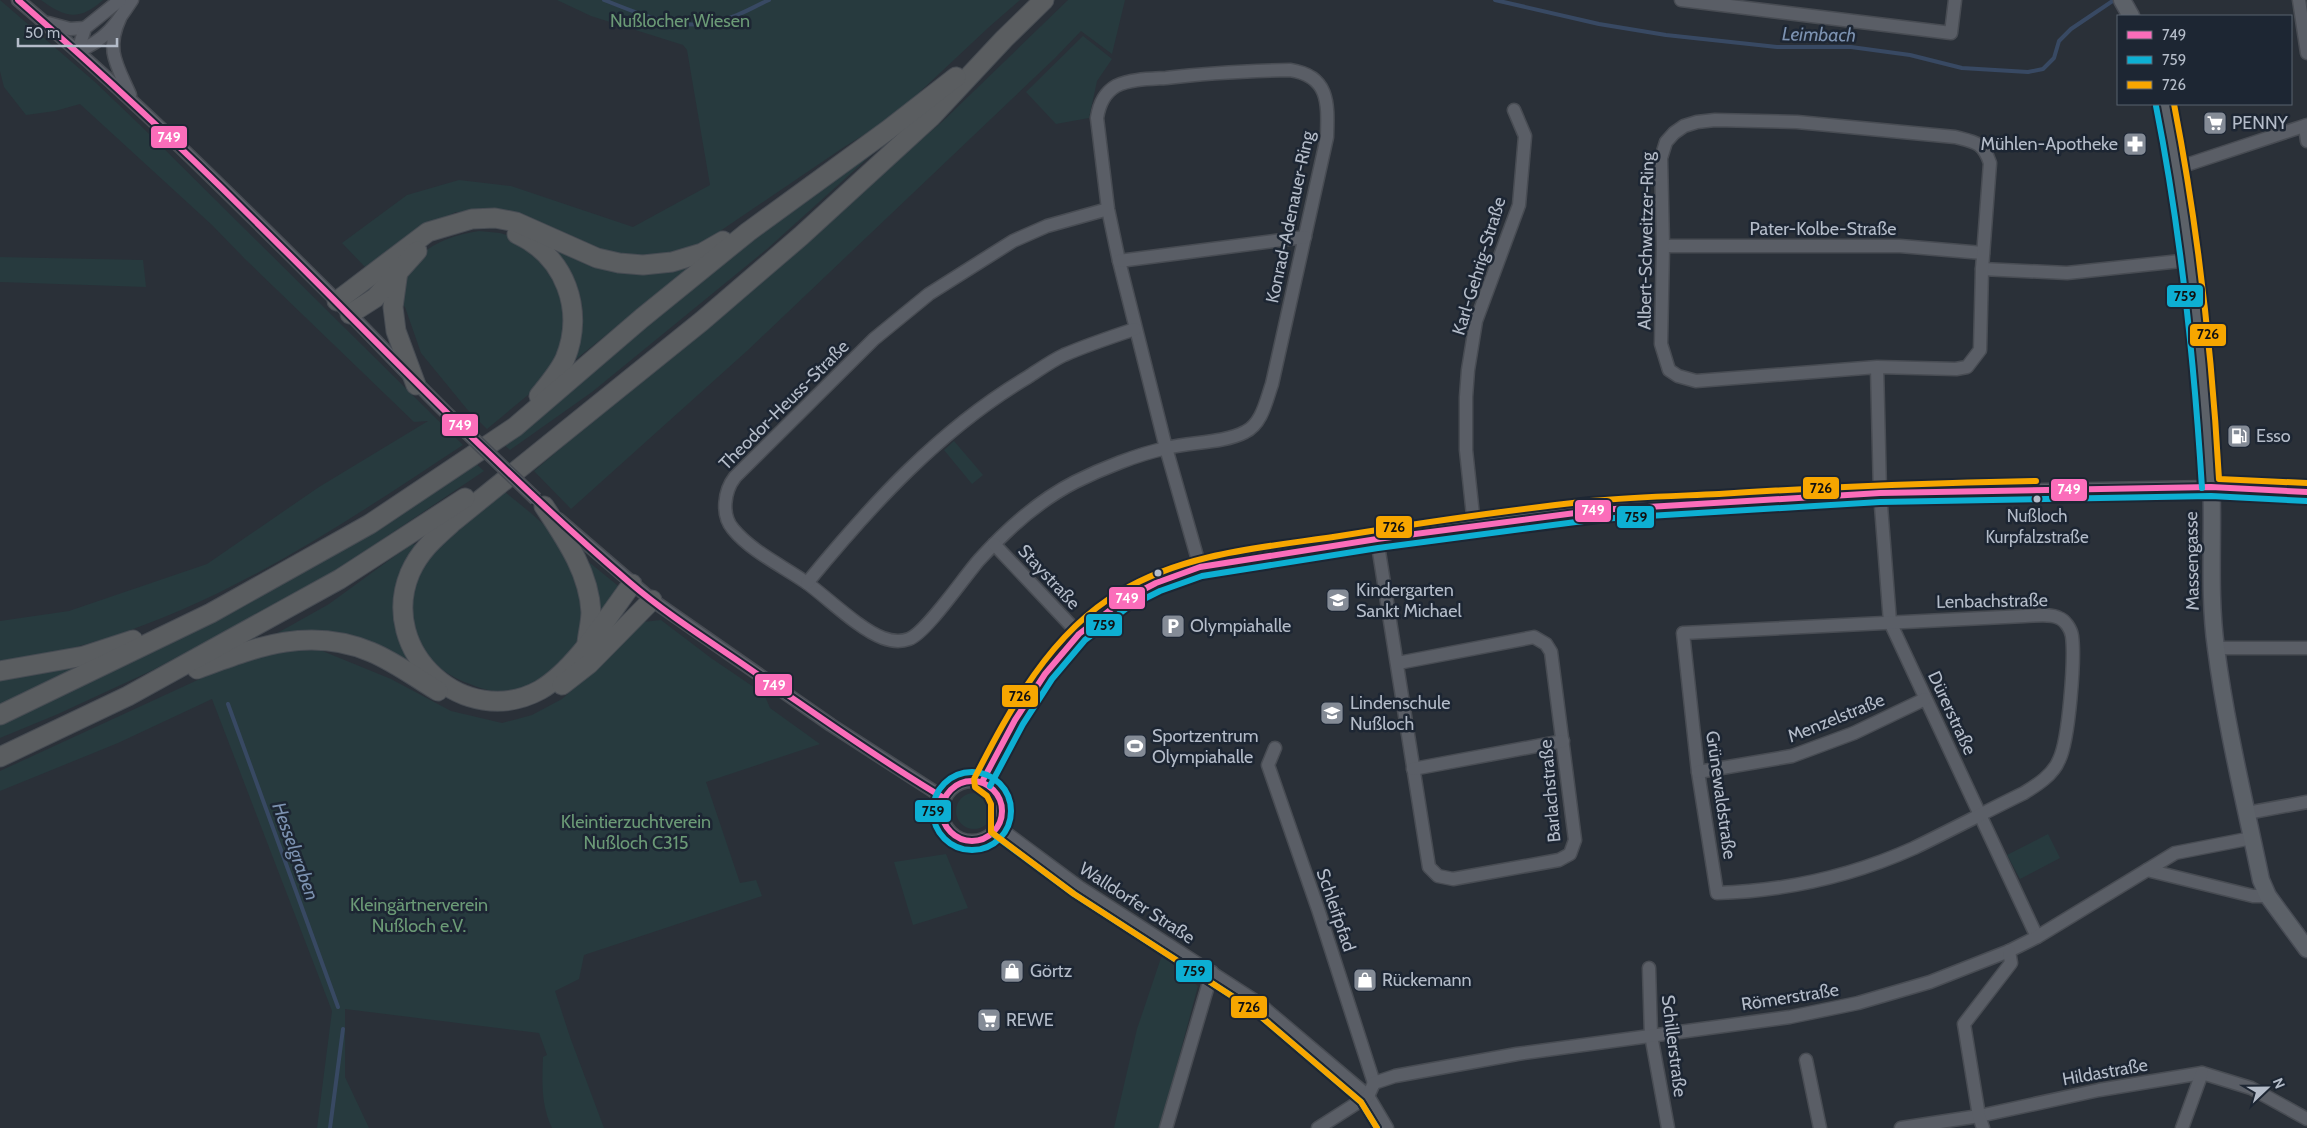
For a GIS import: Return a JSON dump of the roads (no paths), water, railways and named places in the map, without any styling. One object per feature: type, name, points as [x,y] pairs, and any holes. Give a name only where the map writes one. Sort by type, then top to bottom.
[{"type":"highway","points":[[632,584],[587,644],[562,673],[539,690],[522,697],[503,700],[471,697],[441,682],[414,654],[404,624],[403,603],[410,574],[422,550],[454,521],[598,403],[702,321],[801,236],[930,117],[1041,3]]},
{"type":"highway","points":[[0,715],[211,613],[370,524],[515,427],[642,318],[748,232],[888,130],[1004,39]]},
{"type":"highway","points":[[343,308],[428,232],[472,219],[495,218],[516,222],[597,258],[643,266],[672,262],[702,253],[732,236],[748,232]]},
{"type":"highway","points":[[343,308],[375,298],[412,255],[434,239],[454,231],[479,227],[502,228],[520,234],[545,252],[560,269],[570,295],[574,318],[570,344],[565,360],[553,379],[515,427]]},
{"type":"highway","points":[[398,271],[393,308],[396,331],[416,384]]},
{"type":"highway","points":[[0,757],[128,696],[340,580],[462,500],[598,403]]},
{"type":"highway","points":[[540,502],[574,552],[585,582],[590,612],[587,644]]},
{"type":"highway","points":[[128,696],[254,647],[276,643],[322,640],[342,642],[372,652],[452,699],[479,707],[506,708],[542,698],[568,682],[589,664],[652,600]]},
{"type":"highway","points":[[0,671],[84,656],[142,637],[184,618],[211,613]]},
{"type":"highway","points":[[0,751],[66,726]]},
{"type":"main road","points":[[2122,0],[2130,15]]},
{"type":"main road","name":"Massengasse","points":[[2165,105],[2177,168],[2190,260],[2207,404],[2211,487],[2212,613],[2228,724],[2261,880],[2268,896],[2307,950]]},
{"type":"street","points":[[18,0],[132,100],[343,308],[416,384],[540,502],[632,584],[831,725],[944,798]]},
{"type":"street","points":[[78,51],[85,28],[120,0]]},
{"type":"street","points":[[132,0],[113,33],[113,53],[132,100]]},
{"type":"street","points":[[1681,0],[1951,33],[1954,0]]},
{"type":"street","points":[[2299,0],[2307,53]]},
{"type":"street","points":[[78,51],[95,45],[120,18]]},
{"type":"street","points":[[46,23],[70,29],[85,28]]},
{"type":"street","name":"Konrad-Adenauer-Ring","points":[[1166,448],[1245,432],[1258,421],[1272,384],[1327,137],[1328,104],[1322,89],[1314,79],[1304,72],[1290,70],[1204,74],[1129,82],[1111,90],[1101,103],[1097,118],[1108,209],[1119,262],[1166,448],[1200,567]]},
{"type":"street","name":"Karl-Gehrig-Straße","points":[[1474,525],[1466,450],[1468,370],[1476,321],[1519,205],[1525,136],[1514,110]]},
{"type":"street","name":"Albert-Schweitzer-Ring","points":[[1715,120],[1797,122],[1955,137],[1977,143],[1986,150],[1990,163],[1982,269],[1980,350],[1967,367],[1956,370],[1877,367],[1696,381],[1678,376],[1669,370],[1661,344],[1663,246],[1662,158],[1666,142],[1684,126],[1715,120]]},
{"type":"street","points":[[2177,168],[2306,126],[2307,140]]},
{"type":"street","name":"Theodor-Heuss-Straße","points":[[1108,209],[1047,226],[1013,241],[929,294],[874,339],[735,477],[727,492],[725,505],[727,518],[733,529],[759,551],[807,583],[868,630],[882,638],[895,641],[910,639],[922,631],[958,584],[1017,521],[1074,482],[1166,448]]},
{"type":"street","points":[[1119,262],[1305,237]]},
{"type":"street","name":"Pater-Kolbe-Straße","points":[[1663,246],[1900,246],[1983,253]]},
{"type":"street","points":[[1982,269],[2067,273],[2190,260]]},
{"type":"street","points":[[807,583],[857,522],[935,443],[952,429],[1010,387],[1062,356],[1135,329]]},
{"type":"street","points":[[1877,367],[1880,492]]},
{"type":"street","points":[[982,782],[1020,712],[1045,674],[1080,634],[1123,600],[1156,583],[1200,567],[1474,525],[1592,510],[1880,492],[2211,487],[2307,492]]},
{"type":"street","name":"Dürerstraße","points":[[1880,492],[1890,622],[2037,937]]},
{"type":"street","name":"Barlachstraße","points":[[1378,539],[1427,863],[1438,876],[1459,879],[1559,860],[1570,854],[1575,840],[1551,652],[1546,644],[1534,637],[1398,663]]},
{"type":"street","name":"Staystraße","points":[[994,544],[1080,634]]},
{"type":"street","name":"Lenbachstraße","points":[[1890,622],[2048,616],[2059,618],[2067,624],[2072,634],[2072,671],[2066,740],[2059,760],[2052,772],[2036,786],[1980,815]]},
{"type":"street","name":"Grünewaldstraße","points":[[1890,622],[1683,633],[1698,772],[1717,893],[1758,892],[1848,872],[1912,848],[1980,815]]},
{"type":"street","points":[[2216,648],[2307,648]]},
{"type":"street","name":"Menzelstraße","points":[[1698,772],[1792,756],[1854,733],[1925,699]]},
{"type":"street","points":[[1413,769],[1563,741]]},
{"type":"street","name":"Schleifpfad","points":[[1275,748],[1268,765],[1374,1083]]},
{"type":"street","points":[[969,781],[982,782],[993,789],[1000,801],[1002,814],[998,826],[984,839],[971,841],[960,839],[950,832],[944,821],[942,810],[944,798],[957,784],[969,781]]},
{"type":"street","points":[[2247,813],[2307,802]]},
{"type":"street","name":"Walldorfer Straße","points":[[998,826],[1079,888],[1257,1002],[1368,1096],[1387,1128]]},
{"type":"street","name":"Römerstraße","points":[[1374,1083],[1396,1076],[1517,1054],[1790,1017],[1858,1003],[1930,982],[2009,951],[2037,937],[2175,853],[2252,838]]},
{"type":"street","points":[[2148,870],[2253,896],[2268,896]]},
{"type":"street","points":[[1981,1122],[1964,1024],[2011,963],[2009,951]]},
{"type":"street","name":"Schillerstraße","points":[[1649,968],[1651,1035],[1668,1128]]},
{"type":"street","points":[[1166,1128],[1212,972]]},
{"type":"street","points":[[1806,1060],[1820,1128]]},
{"type":"street","points":[[2182,1128],[2202,1073]]},
{"type":"street","name":"Hildastraße","points":[[1902,1128],[1981,1122],[2099,1090],[2202,1073],[2251,1088],[2307,1119]]},
{"type":"street","points":[[1318,1128],[1368,1096],[1374,1083]]},
{"type":"waterway","name":"Leimbach","points":[[604,0],[649,17],[679,24],[694,25],[732,17],[769,0]]},
{"type":"waterway","name":"Leimbach","points":[[1495,0],[1599,24],[1666,35],[1777,47],[1851,47],[1910,55],[1962,68],[2028,72],[2043,69],[2054,58],[2059,41],[2071,29],[2114,0]]},
{"type":"waterway","name":"Hesselgraben","points":[[228,704],[338,1007]]},
{"type":"waterway","name":"Hesselgraben","points":[[330,1128],[343,1029]]},
{"type":"place","name":"PENNY","points":[[2215,123]]},
{"type":"place","name":"Mühlen-Apotheke","points":[[2135,144]]},
{"type":"place","name":"Esso","points":[[2239,436]]},
{"type":"place","name":"Nußloch Kurpfalzstraße","points":[[2037,499]]},
{"type":"place","name":"Kindergarten Sankt Michael","points":[[1338,600]]},
{"type":"place","name":"Olympiahalle","points":[[1173,626]]},
{"type":"place","name":"Lindenschule Nußloch","points":[[1332,713]]},
{"type":"place","name":"Sportzentrum Olympiahalle","points":[[1135,746]]},
{"type":"place","name":"Görtz","points":[[1012,971]]},
{"type":"place","name":"Rückemann","points":[[1365,980]]},
{"type":"place","name":"REWE","points":[[989,1020]]},
{"type":"park label","name":"Nußlocher Wiesen","points":[[680,21]]},
{"type":"park label","name":"Kleintierzuchtverein Nußloch C315","points":[[636,832]]},
{"type":"park label","name":"Kleingärtnerverein Nußloch e.V.","points":[[419,915]]}]
